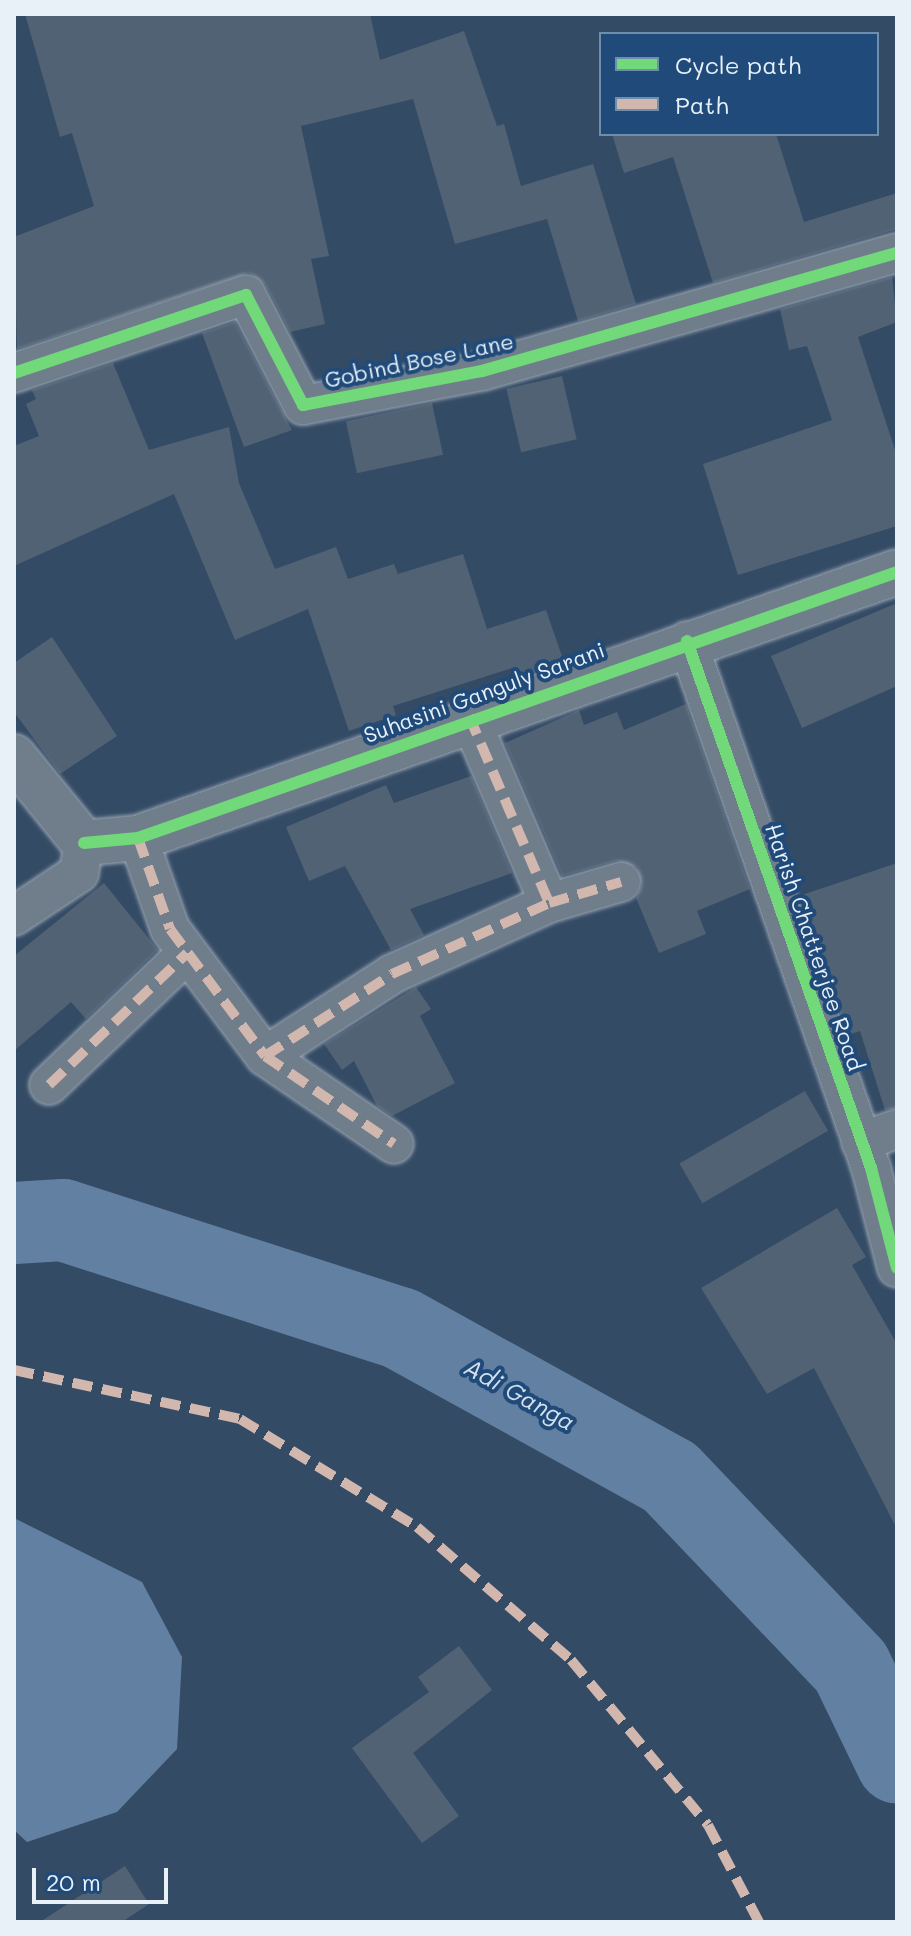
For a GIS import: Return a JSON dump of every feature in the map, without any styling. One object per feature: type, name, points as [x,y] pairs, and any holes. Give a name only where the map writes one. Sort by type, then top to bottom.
[{"type":"street","name":"Gobind Bose Lane","points":[[14,373],[246,295],[303,405],[482,371],[897,253]]},
{"type":"street","name":"Suhasini Ganguly Sarani","points":[[84,843],[138,838],[469,716],[897,572]]},
{"type":"street","name":"Harish Chatterjee Road","points":[[687,641],[861,1142],[897,1268]]},
{"type":"street","points":[[469,716],[549,903]]},
{"type":"street","points":[[14,757],[84,843],[79,873],[14,916]]},
{"type":"street","points":[[138,838],[170,929],[265,1056],[394,1144]]},
{"type":"street","points":[[265,1056],[392,974],[549,903],[621,882]]},
{"type":"street","points":[[49,1085],[187,953]]},
{"type":"street","points":[[861,1142],[897,1129]]},
{"type":"water","points":[[14,1518],[142,1582],[182,1657],[177,1749],[117,1812],[27,1842],[14,1830]]},
{"type":"building","points":[[25,14],[370,14],[380,60],[464,31],[497,126],[504,124],[521,186],[593,164],[636,304],[578,321],[547,219],[455,244],[413,99],[301,126],[329,256],[311,259],[325,324],[290,332],[265,284],[249,273],[17,349],[14,237],[94,206],[72,133],[60,137]]},
{"type":"building","points":[[613,136],[777,136],[804,222],[897,193],[897,229],[713,283],[673,157],[624,173]]},
{"type":"building","points":[[892,277],[897,322],[858,337],[897,456],[897,526],[738,575],[703,464],[832,420],[807,346],[789,350],[780,309]]},
{"type":"building","points":[[235,322],[292,430],[244,447],[202,333]]},
{"type":"building","points":[[113,363],[149,450],[229,427],[239,483],[275,569],[336,547],[348,579],[394,564],[398,574],[463,554],[487,629],[546,610],[564,662],[516,679],[512,668],[393,706],[396,715],[349,731],[308,609],[235,640],[174,494],[14,566],[14,446],[39,436],[26,404],[36,399],[32,390]]},
{"type":"building","points":[[562,376],[577,439],[521,452],[506,389]]},
{"type":"building","points":[[432,403],[443,455],[357,473],[346,421]]},
{"type":"building","points":[[897,603],[897,686],[802,728],[771,656]]},
{"type":"building","points":[[52,637],[117,736],[60,774],[14,712],[14,663]]},
{"type":"building","points":[[686,704],[750,889],[697,911],[706,934],[659,953],[636,898],[642,886],[637,867],[616,861],[562,876],[505,743],[579,710],[584,725],[617,712],[624,730]]},
{"type":"building","points":[[471,776],[512,873],[410,909],[424,935],[391,950],[345,866],[309,881],[286,827],[386,785],[394,803]]},
{"type":"building","points":[[897,863],[897,1108],[885,1110],[860,1031],[848,1035],[799,896]]},
{"type":"building","points":[[104,883],[158,950],[86,1019],[71,1002],[14,1051],[14,956]]},
{"type":"building","points":[[416,987],[431,1009],[420,1016],[455,1083],[392,1116],[377,1106],[354,1061],[342,1070],[324,1044]]},
{"type":"building","points":[[805,1091],[828,1131],[702,1203],[679,1164]]},
{"type":"building","points":[[837,1208],[866,1257],[852,1265],[897,1344],[897,1529],[814,1368],[767,1394],[701,1288]]},
{"type":"building","points":[[459,1646],[492,1690],[413,1753],[459,1816],[422,1843],[352,1748],[429,1692],[418,1677]]},
{"type":"building","points":[[125,1866],[149,1904],[122,1922],[40,1922]]},
{"type":"waterway","name":"Adi Ganga","points":[[14,1223],[63,1220],[400,1328],[670,1477],[851,1667],[897,1762]]},
{"type":"marked path","points":[[469,716],[549,903]]},
{"type":"marked path","points":[[138,838],[170,929],[265,1056],[394,1144]]},
{"type":"marked path","points":[[265,1056],[392,974],[549,903],[621,882]]},
{"type":"marked path","points":[[49,1085],[187,953]]},
{"type":"marked path","points":[[14,1370],[240,1419],[417,1527],[571,1660],[708,1825],[759,1922]]},
{"type":"cycle path","points":[[14,373],[246,295],[303,405],[482,371],[897,253]]},
{"type":"cycle path","points":[[84,843],[138,838],[897,572]]},
{"type":"cycle path","points":[[687,641],[871,1168],[897,1268]]}]
